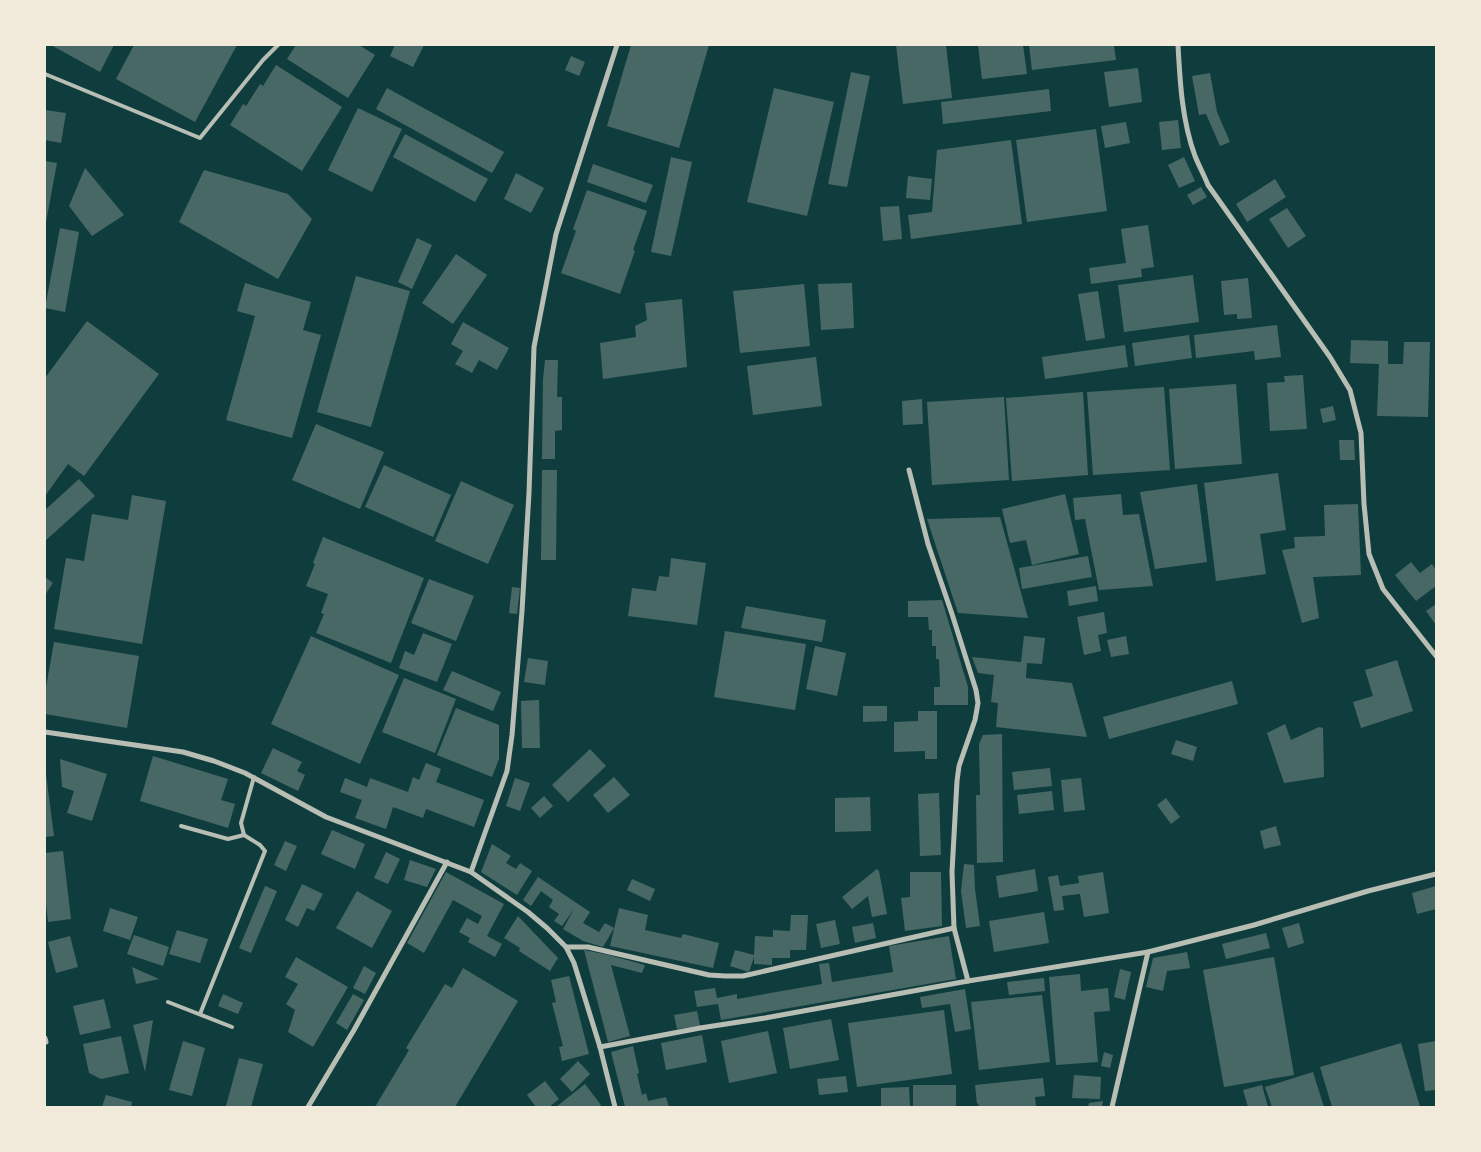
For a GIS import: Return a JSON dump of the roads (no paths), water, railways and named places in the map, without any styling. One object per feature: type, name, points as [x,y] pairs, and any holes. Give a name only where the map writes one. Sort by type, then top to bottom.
[{"type":"street","points":[[471,872],[507,771],[512,735],[523,601],[534,347],[556,234],[616,45]]},
{"type":"street","points":[[1178,45],[1180,85],[1185,122],[1195,156],[1208,185],[1330,357],[1350,390],[1361,433],[1364,504],[1369,554],[1384,589],[1436,656]]},
{"type":"street","points":[[908,470],[928,544],[976,690],[978,703],[975,720],[959,766],[952,872],[954,928],[968,981]]},
{"type":"street","points":[[45,732],[183,752],[214,761],[254,778],[326,817],[471,872],[528,912],[566,948],[574,963],[600,1047],[615,1107]]},
{"type":"street","points":[[308,1107],[354,1030],[447,862]]},
{"type":"street","points":[[600,1047],[968,981],[1148,952],[1254,925],[1436,874]]},
{"type":"street","points":[[566,948],[588,946],[710,975],[743,976],[954,928]]},
{"type":"street","points":[[1112,1107],[1148,952]]},
{"type":"lane","points":[[45,74],[200,138],[263,60],[278,45]]},
{"type":"lane","points":[[200,1014],[265,852],[260,846],[244,835],[241,824],[254,778]]},
{"type":"lane","points":[[181,826],[228,839],[244,835]]},
{"type":"lane","points":[[168,1002],[232,1027]]}]
